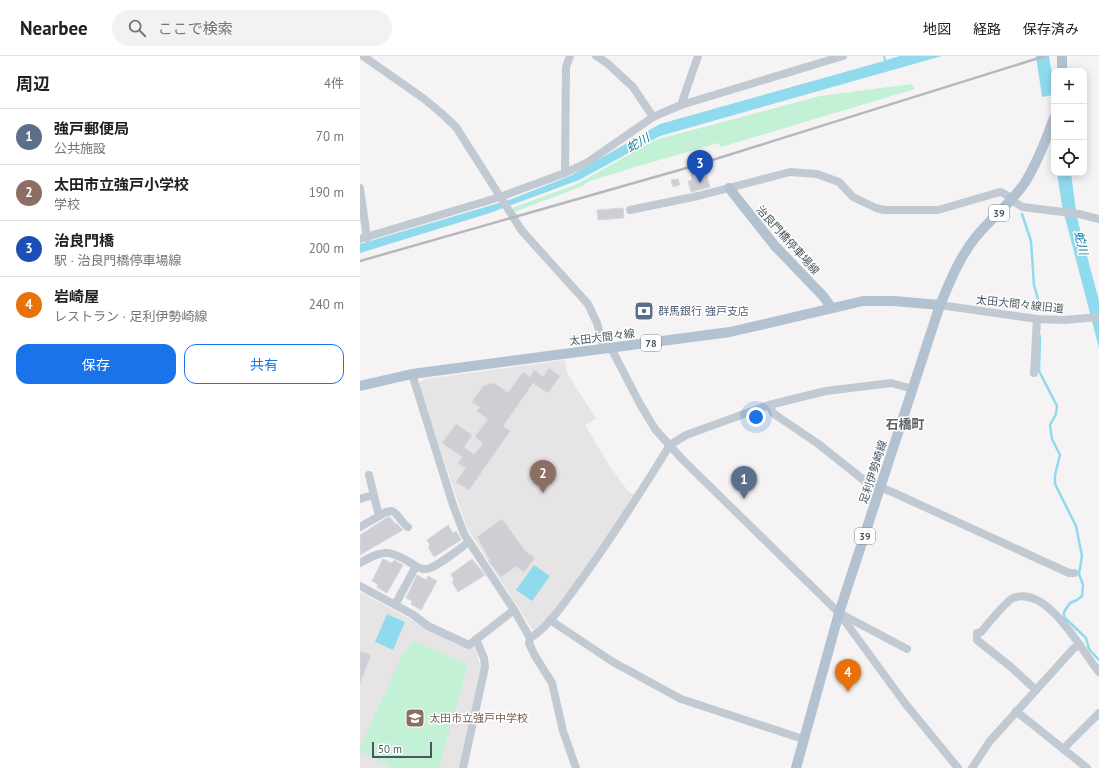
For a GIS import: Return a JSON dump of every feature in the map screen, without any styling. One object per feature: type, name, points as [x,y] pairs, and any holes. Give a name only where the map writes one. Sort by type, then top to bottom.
[{"type":"main road","points":[[1062,56],[1062,68]]},
{"type":"main road","name":"足利伊勢崎線","points":[[796,768],[839,613],[882,488],[940,305],[952,275],[968,248],[1011,201],[1032,170],[1051,125]]},
{"type":"main road","name":"治良門橋停車場線","points":[[729,188],[775,246],[823,296],[831,307]]},
{"type":"main road","name":"太田大間々線","points":[[360,386],[412,374],[730,332],[831,307],[863,301],[940,305]]},
{"type":"street","points":[[363,56],[440,112],[456,127],[522,231],[588,304],[608,348],[655,428],[670,445],[839,613],[904,702],[958,768]]},
{"type":"street","points":[[565,173],[566,67],[570,56]]},
{"type":"street","points":[[596,56],[607,63],[633,87],[653,117]]},
{"type":"street","points":[[681,105],[698,56]]},
{"type":"street","points":[[360,188],[363,238],[501,198],[565,173],[588,162],[653,117],[681,105],[843,56]]},
{"type":"street","points":[[630,210],[729,188],[790,172],[817,174],[840,182],[853,197],[876,208],[884,210],[938,210],[1000,192],[1004,193],[1011,201],[1022,207],[1078,214],[1099,219]]},
{"type":"street","name":"太田大間々線旧道","points":[[940,305],[1037,318],[1064,320],[1099,317]]},
{"type":"street","points":[[1034,373],[1037,318]]},
{"type":"street","points":[[412,374],[453,505],[464,534],[514,610],[530,638],[529,643],[535,656],[552,683],[563,731],[576,768]]},
{"type":"street","points":[[530,638],[536,635],[550,620],[609,540],[670,445],[686,435],[768,405],[826,391],[891,383],[913,389]]},
{"type":"street","points":[[768,405],[773,413],[817,443],[865,481],[1069,573],[1074,573]]},
{"type":"street","points":[[369,475],[379,516]]},
{"type":"street","points":[[360,499],[374,494]]},
{"type":"street","points":[[360,527],[392,510],[398,514],[408,527]]},
{"type":"street","points":[[360,563],[376,554],[390,553],[397,554],[416,566],[424,569],[430,568],[469,542]]},
{"type":"street","points":[[395,606],[416,566]]},
{"type":"street","points":[[360,586],[412,614],[428,626],[469,645],[514,610]]},
{"type":"street","points":[[1036,690],[1011,667],[978,643],[977,633],[981,632],[1011,599],[1025,595],[1031,597],[1057,615],[1080,644],[1099,672]]},
{"type":"street","points":[[839,613],[907,649]]},
{"type":"street","points":[[550,620],[613,662],[675,696],[804,739]]},
{"type":"street","points":[[463,768],[485,667],[484,658],[476,639]]},
{"type":"street","points":[[972,768],[983,750],[1016,711],[1074,648],[1080,644]]},
{"type":"street","points":[[1016,711],[1087,768]]},
{"type":"street","points":[[1063,749],[1099,713]]},
{"type":"shaded area","points":[[565,360],[567,373],[596,419],[585,425],[611,468],[628,491],[636,496],[609,536],[550,615],[536,630],[532,629],[467,528],[418,384],[425,379]]},
{"type":"shaded area","name":"太田市立強戸中学校","points":[[360,592],[458,645],[470,648],[475,647],[481,668],[459,768],[360,768]]},
{"type":"green space","points":[[912,84],[915,89],[721,147],[719,143],[635,167],[590,181],[583,186],[514,212],[512,208],[577,184],[655,140],[820,96]]},
{"type":"green space","points":[[413,641],[468,664],[439,768],[393,768],[360,751],[360,747],[403,654]]},
{"type":"water","name":"蛇川","points":[[883,56],[885,56],[886,60],[900,56],[942,56],[660,136],[579,180],[490,213],[360,253],[360,244],[509,200],[570,176],[660,124],[884,61]]},
{"type":"water","points":[[1036,56],[1049,56],[1051,69],[1051,95],[1042,97]]},
{"type":"water","name":"蛇川","points":[[1057,176],[1071,176],[1077,218],[1099,301],[1099,348],[1062,206]]},
{"type":"water","points":[[534,565],[550,576],[532,601],[516,590]]},
{"type":"water","points":[[387,614],[405,622],[393,650],[375,642]]},
{"type":"building","points":[[705,170],[710,187],[691,192],[688,181],[692,180],[691,174]]},
{"type":"building","points":[[678,179],[680,185],[673,187],[671,180]]},
{"type":"building","points":[[623,208],[624,218],[598,220],[597,210]]},
{"type":"building","points":[[549,368],[560,376],[548,393],[533,383],[503,426],[510,431],[469,490],[456,482],[466,468],[458,463],[463,457],[442,443],[456,424],[472,435],[464,447],[474,455],[483,443],[475,437],[488,419],[477,411],[480,407],[472,402],[483,386],[494,383],[508,393],[523,372],[530,377],[534,370],[543,377]]},
{"type":"building","points":[[390,517],[395,524],[396,523],[403,530],[360,555],[360,535]]},
{"type":"building","points":[[502,519],[526,552],[535,558],[524,572],[516,566],[501,577],[488,561],[490,560],[477,537]]},
{"type":"building","points":[[448,525],[453,533],[456,531],[461,540],[434,557],[428,547],[430,545],[427,540]]},
{"type":"building","points":[[383,559],[392,563],[394,560],[403,565],[387,593],[377,587],[378,584],[372,581]]},
{"type":"building","points":[[472,559],[485,575],[458,592],[452,582],[454,580],[451,574]]},
{"type":"building","points":[[417,575],[426,580],[428,576],[437,581],[421,610],[411,604],[412,601],[406,598]]},
{"type":"building","points":[[360,651],[371,655],[360,683]]},
{"type":"waterway","points":[[1022,214],[1031,241],[1034,285],[1040,306]]},
{"type":"waterway","points":[[1040,336],[1039,371],[1057,406],[1056,414],[1050,425],[1052,439],[1060,455],[1055,475],[1055,484],[1076,526],[1082,556],[1079,574],[1083,585],[1082,596],[1070,603],[1064,612],[1064,617],[1086,638],[1089,649],[1099,660]]},
{"type":"railway","points":[[360,261],[690,167],[1045,56]]},
{"type":"place","name":"治良門橋","points":[[700,183]]},
{"type":"place","name":"群馬銀行 強戸支店","points":[[644,311]]},
{"type":"place","name":"太田市立強戸小学校","points":[[543,493]]},
{"type":"place","name":"強戸郵便局","points":[[744,499]]},
{"type":"place","name":"岩崎屋","points":[[848,692]]},
{"type":"place","name":"太田市立強戸中学校","points":[[415,718]]},
{"type":"district","name":"石橋町","points":[[905,424]]}]
